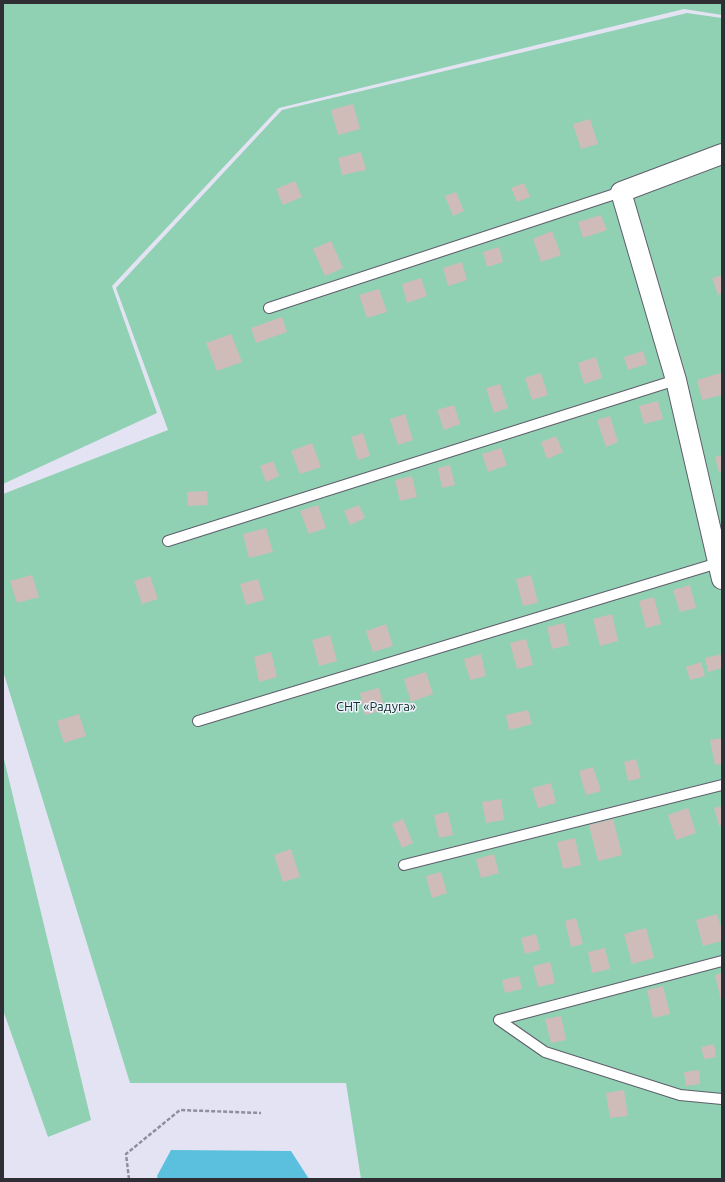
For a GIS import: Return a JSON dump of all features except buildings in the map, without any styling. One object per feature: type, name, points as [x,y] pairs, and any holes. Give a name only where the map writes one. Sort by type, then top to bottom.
[{"type":"street","points":[[720,571],[676,380],[621,192],[722,154]]},
{"type":"lane","points":[[269,308],[621,192]]},
{"type":"lane","points":[[168,542],[676,380]]},
{"type":"lane","points":[[198,722],[720,571]]},
{"type":"lane","points":[[404,865],[722,785]]},
{"type":"lane","points":[[722,961],[499,1020],[545,1052],[680,1095],[722,1099]]},
{"type":"path","points":[[129,1179],[126,1154],[180,1110],[261,1114]]},
{"type":"green space","points":[[3,3],[722,3],[722,15],[684,9],[279,108],[112,286],[157,413],[3,484]]},
{"type":"green space","name":"СНТ «Радуга»","points":[[687,13],[722,18],[722,1179],[361,1179],[346,1083],[130,1083],[3,671],[3,494],[168,430],[116,288],[282,110]]},
{"type":"green space","points":[[3,755],[91,1120],[48,1137],[3,1010]]},
{"type":"water","points":[[171,1150],[291,1151],[309,1179],[158,1179],[157,1176]]}]
